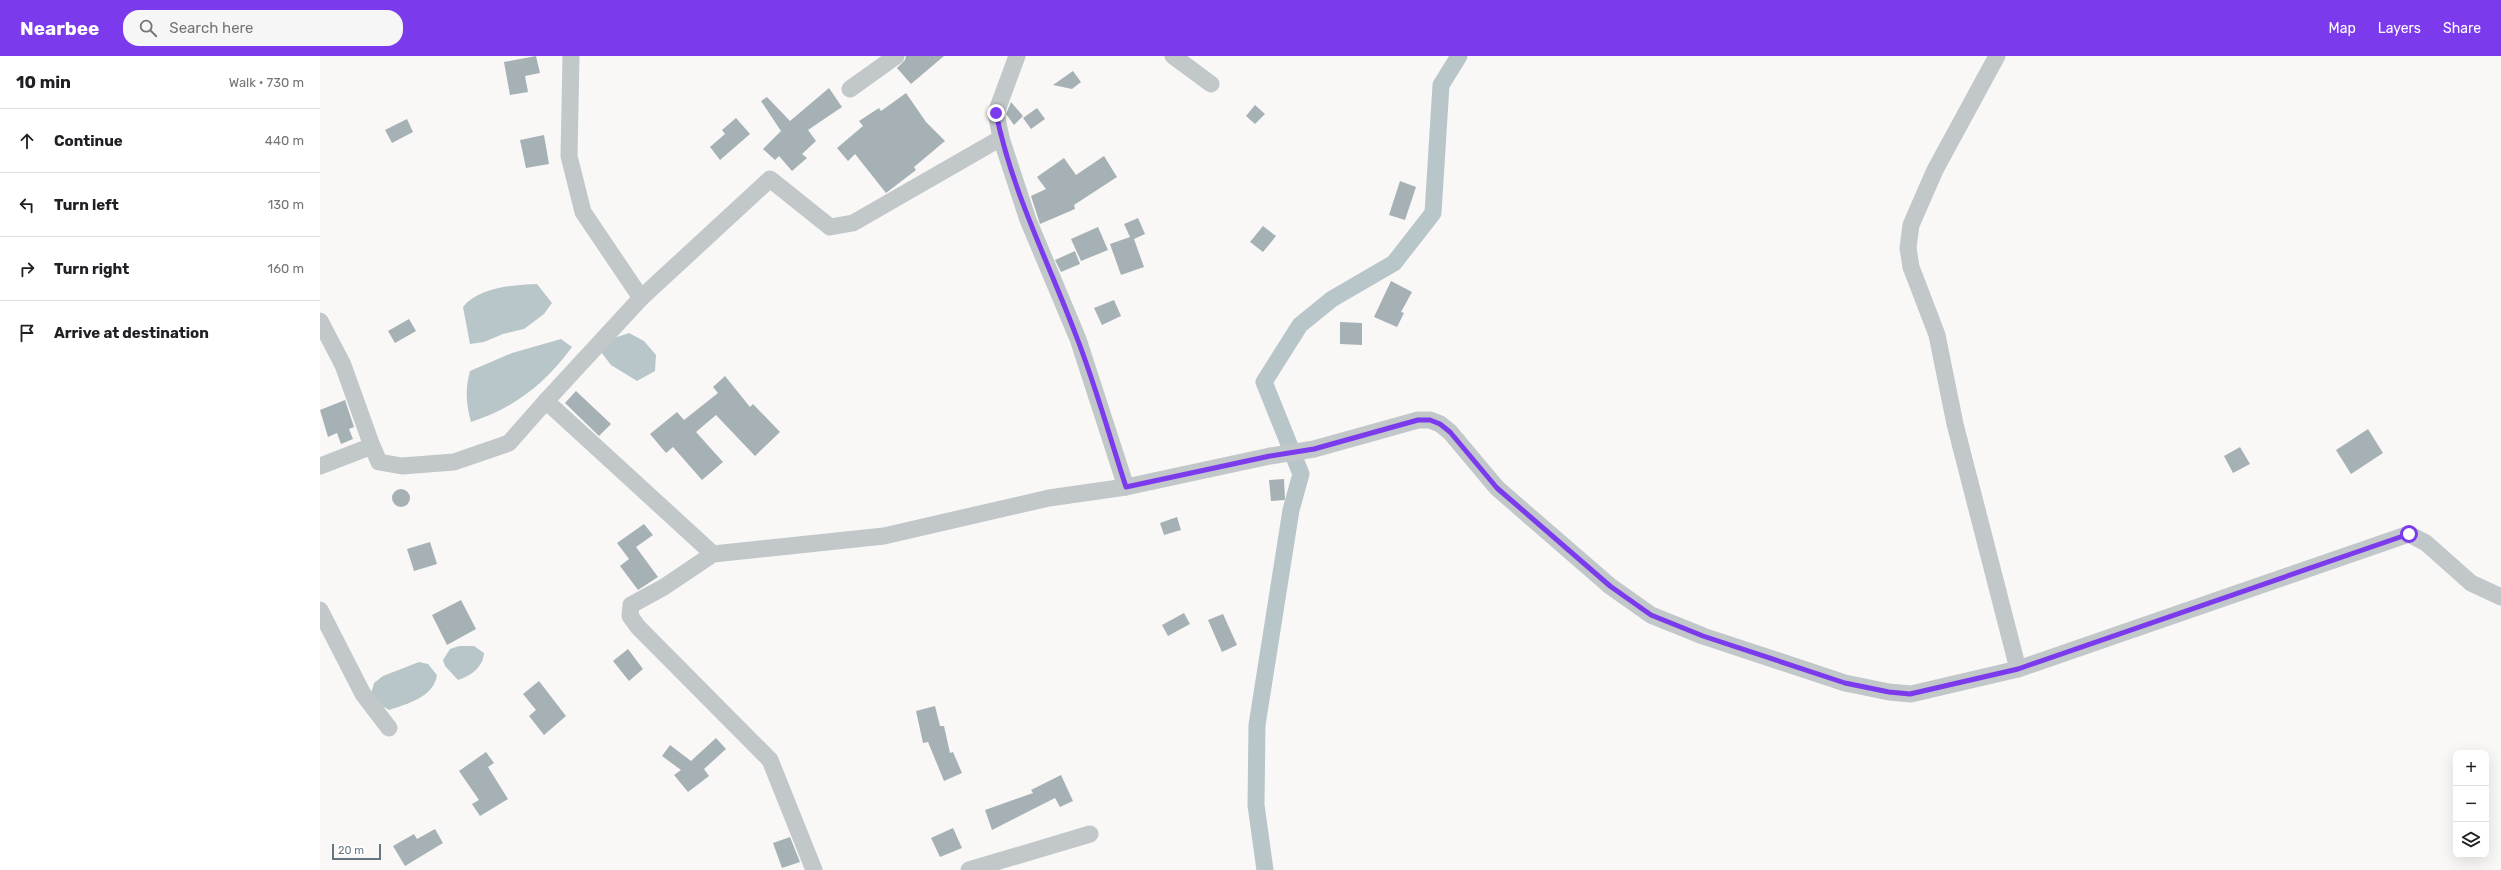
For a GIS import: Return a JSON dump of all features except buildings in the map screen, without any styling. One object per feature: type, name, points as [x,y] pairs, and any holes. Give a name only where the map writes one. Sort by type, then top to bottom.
[{"type":"street","points":[[571,56],[569,156],[583,212],[641,298]]},
{"type":"street","points":[[850,89],[896,56]]},
{"type":"street","points":[[1017,56],[996,113],[1001,138],[1028,220],[1078,338],[1126,487]]},
{"type":"street","points":[[1173,56],[1211,84]]},
{"type":"street","points":[[1996,56],[1935,170],[1911,225],[1908,248],[1911,267],[1937,335],[1957,431],[2018,669]]},
{"type":"street","points":[[320,321],[343,365],[379,462],[402,466],[454,462],[509,442],[641,298],[770,179],[830,227],[853,223],[1001,138]]},
{"type":"street","points":[[546,401],[713,554]]},
{"type":"street","points":[[814,870],[770,760],[638,627],[630,616],[631,605],[664,587],[713,554],[884,536],[1049,498],[1126,487],[1270,456],[1314,449],[1418,420],[1430,420],[1440,424],[1472,456],[1497,488],[1630,602],[1674,626],[1845,683],[1883,692],[1910,694],[2018,669],[2409,534],[2426,543],[2471,583],[2501,597]]},
{"type":"street","points":[[320,466],[372,446]]},
{"type":"street","points":[[320,610],[363,694],[389,728]]},
{"type":"street","points":[[969,870],[1090,834]]},
{"type":"shaded area","points":[[537,284],[552,303],[544,314],[524,329],[503,334],[484,342],[470,344],[463,307],[470,300],[487,291],[497,288]]},
{"type":"shaded area","points":[[629,333],[644,341],[656,355],[655,371],[637,381],[611,365],[601,352],[614,338]]},
{"type":"shaded area","points":[[561,339],[572,347],[540,383],[515,402],[501,410],[471,422],[467,396],[467,384],[470,371],[512,353]]},
{"type":"shaded area","points":[[459,646],[474,646],[484,653],[481,663],[475,671],[458,680],[445,666],[443,660],[450,649]]},
{"type":"shaded area","points":[[419,662],[428,664],[437,675],[435,683],[431,689],[411,702],[389,710],[376,702],[371,694],[374,683],[383,676]]},
{"type":"waterway","points":[[1265,870],[1256,805],[1257,725],[1291,510],[1301,474],[1264,382],[1300,325],[1332,299],[1394,263],[1433,213],[1441,85],[1459,56]]},
{"type":"route","points":[[996,113],[1001,138],[1028,220],[1078,338],[1126,487],[1270,456],[1314,449],[1418,420],[1430,420],[1440,424],[1450,432],[1472,456],[1497,488],[1610,586],[1630,602],[1651,615],[1674,626],[1845,683],[1872,690],[1910,694],[2018,669],[2409,534]]}]
